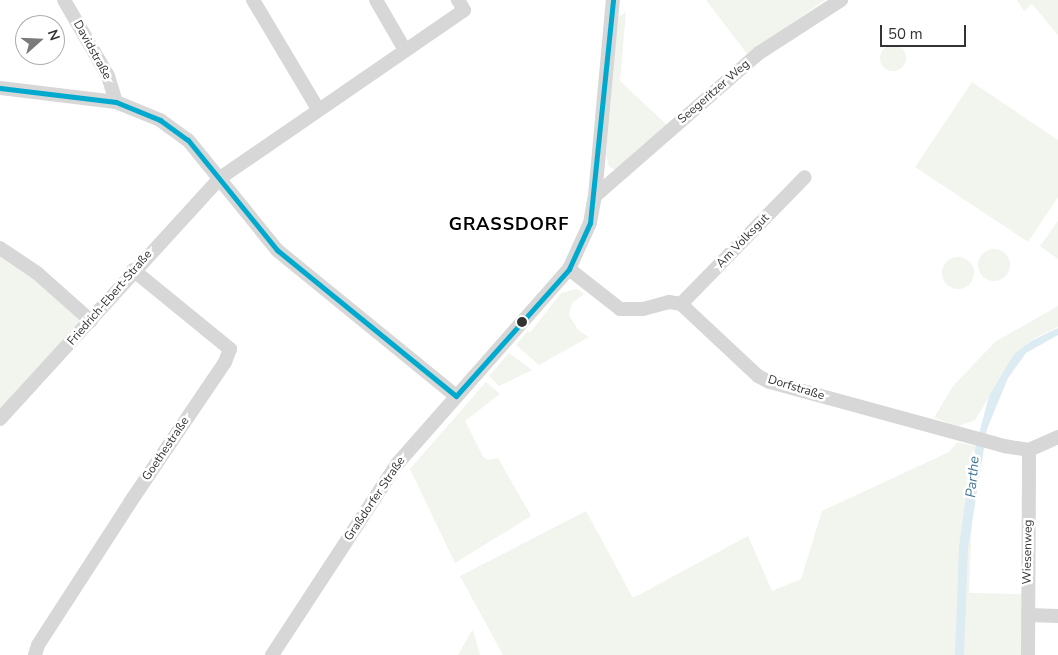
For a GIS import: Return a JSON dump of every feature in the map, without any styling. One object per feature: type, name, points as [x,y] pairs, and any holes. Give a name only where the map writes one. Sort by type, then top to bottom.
[{"type":"street","name":"Davidstraße","points":[[64,0],[108,76],[116,102]]},
{"type":"street","points":[[253,0],[318,109]]},
{"type":"street","points":[[376,0],[405,50]]},
{"type":"street","name":"Friedrich-Ebert-Straße","points":[[0,419],[91,321],[133,270],[220,178],[272,145],[318,109],[464,10],[458,0]]},
{"type":"street","name":"Graßdorfer Straße","points":[[272,655],[396,464],[569,269],[590,223],[595,196],[613,0]]},
{"type":"street","name":"Seegeritzer Weg","points":[[595,196],[759,53],[841,0]]},
{"type":"street","points":[[0,88],[116,102],[160,120],[188,140],[277,250],[456,396]]},
{"type":"street","name":"Am Volksgut","points":[[681,304],[805,177]]},
{"type":"street","points":[[0,248],[37,273],[91,321]]},
{"type":"street","points":[[569,269],[620,309],[643,309],[669,302],[681,304]]},
{"type":"street","name":"Goethestraße","points":[[34,655],[125,509],[225,362],[230,349],[133,270]]},
{"type":"street","name":"Dorfstraße","points":[[681,304],[758,376],[770,382],[1004,446],[1029,450]]},
{"type":"street","points":[[1029,450],[1058,437]]},
{"type":"street","name":"Wiesenweg","points":[[1028,655],[1029,450]]},
{"type":"street","points":[[1028,615],[1058,616]]},
{"type":"shaded area","points":[[706,0],[825,0],[748,55]]},
{"type":"shaded area","points":[[1017,0],[1058,0],[1058,35],[1032,4],[1024,11]]},
{"type":"shaded area","points":[[626,12],[620,81],[667,125],[616,170],[609,167],[606,155],[618,17]]},
{"type":"shaded area","points":[[893,45],[903,48],[906,58],[903,68],[893,71],[883,68],[880,58],[883,48]]},
{"type":"shaded area","points":[[972,82],[1058,140],[1058,197],[1028,242],[915,167]]},
{"type":"shaded area","points":[[1058,221],[1058,259],[1040,246]]},
{"type":"shaded area","points":[[994,249],[1000,250],[1005,254],[1009,259],[1009,271],[1005,276],[1000,280],[994,281],[988,280],[983,276],[979,271],[978,265],[979,259],[983,254],[988,250]]},
{"type":"shaded area","points":[[0,255],[20,267],[81,320],[0,413]]},
{"type":"shaded area","points":[[958,257],[964,258],[969,262],[973,267],[973,279],[969,284],[964,288],[958,289],[952,288],[947,284],[943,279],[942,273],[943,267],[947,262],[952,258]]},
{"type":"shaded area","points":[[577,289],[584,294],[572,303],[569,315],[578,330],[589,337],[539,365],[516,345],[528,331],[530,333],[561,293]]},
{"type":"shaded area","points":[[1058,306],[1058,327],[1031,340],[1014,356],[975,420],[958,426],[934,418],[953,386],[995,342]]},
{"type":"shaded area","points":[[509,353],[532,370],[499,386],[489,376]]},
{"type":"shaded area","points":[[486,382],[500,394],[465,421],[483,457],[488,460],[498,458],[531,516],[455,563],[410,469]]},
{"type":"shaded area","points":[[957,442],[984,448],[972,518],[969,593],[1021,594],[1021,655],[503,655],[460,576],[586,511],[633,598],[748,536],[772,591],[801,579],[822,511],[949,452]]},
{"type":"shaded area","points":[[473,630],[480,655],[458,655],[471,632]]},
{"type":"water","name":"Parthe","points":[[1058,328],[1058,335],[1026,353],[1008,378],[987,429],[968,548],[964,655],[955,655],[959,547],[970,468],[989,396],[1014,354],[1031,341]]},
{"type":"transit line","points":[[0,88],[116,102],[160,120],[188,140],[277,250],[456,396],[569,269],[590,223],[613,0]]},
{"type":"district","name":"GRASSDORF","points":[[509,224]]}]
